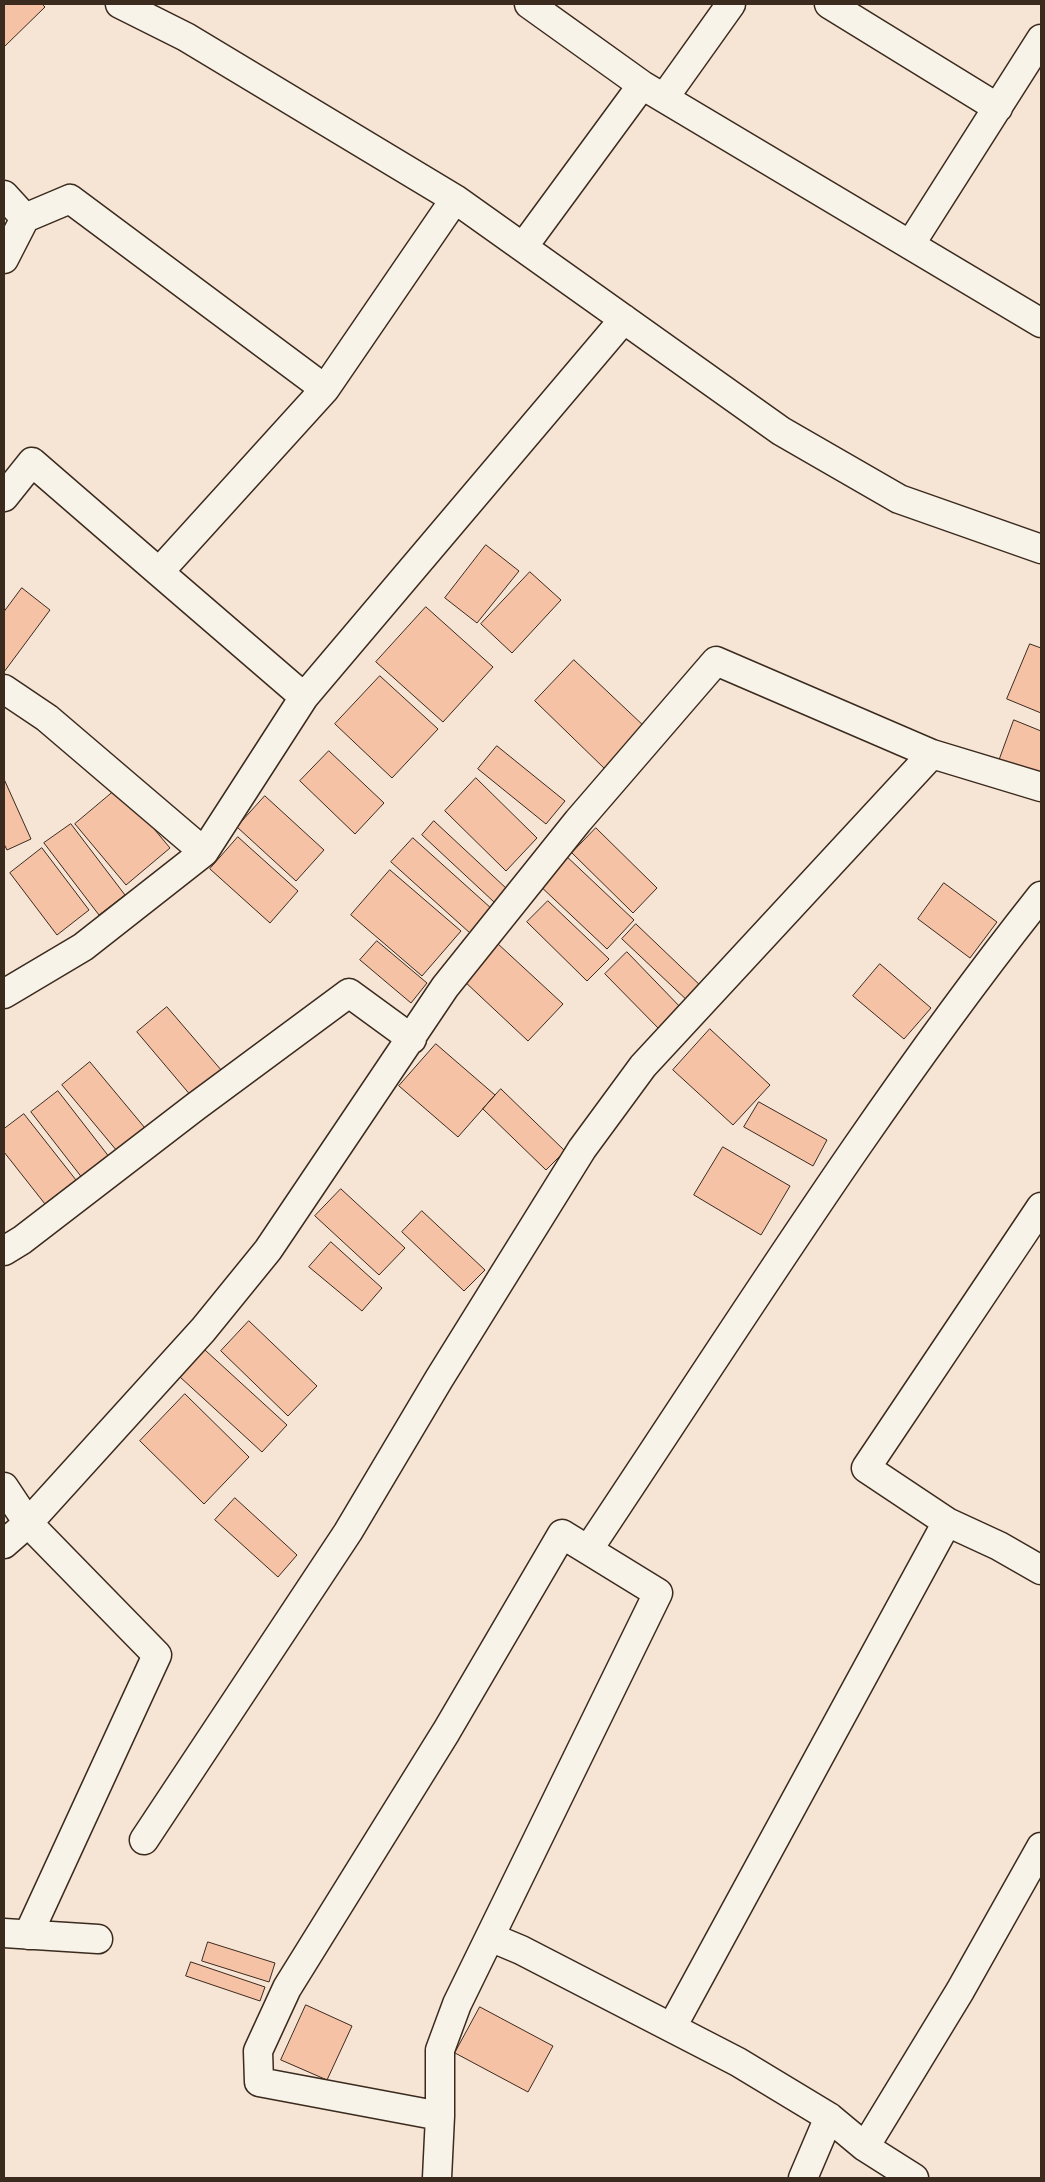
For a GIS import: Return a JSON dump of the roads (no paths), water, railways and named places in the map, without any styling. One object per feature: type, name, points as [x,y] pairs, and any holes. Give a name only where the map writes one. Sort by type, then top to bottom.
[{"type":"street","points":[[120,4],[186,37],[455,199],[781,431],[899,499],[1041,549]]},
{"type":"street","points":[[529,4],[653,91],[1041,323]]},
{"type":"street","points":[[523,247],[653,91],[731,4]]},
{"type":"street","points":[[829,4],[998,108]]},
{"type":"street","points":[[910,245],[1041,39]]},
{"type":"street","points":[[4,195],[25,218]]},
{"type":"street","points":[[4,259],[25,218],[70,199],[325,389]]},
{"type":"street","points":[[159,572],[325,389],[455,199]]},
{"type":"street","points":[[4,994],[83,947],[204,852],[304,697],[624,319]]},
{"type":"street","points":[[4,497],[32,462],[304,697]]},
{"type":"street","points":[[4,1544],[28,1523],[203,1330],[268,1250],[412,1039],[445,987],[578,821],[716,661],[932,754],[1041,788]]},
{"type":"street","points":[[10,702],[47,718],[204,852]]},
{"type":"street","points":[[144,1840],[348,1532],[439,1378],[582,1149],[643,1066],[932,754]]},
{"type":"street","points":[[588,1550],[885,1104],[1041,896]]},
{"type":"street","points":[[4,1251],[22,1240],[194,1107],[349,993],[412,1039]]},
{"type":"street","points":[[1041,1207],[866,1468],[947,1522],[999,1546],[1041,1570]]},
{"type":"street","points":[[4,1486],[28,1523],[157,1655],[16,1934],[98,1939]]},
{"type":"street","points":[[672,2027],[947,1522]]},
{"type":"street","points":[[437,2178],[440,2116],[440,2050],[457,2004],[658,1594],[562,1534],[446,1732],[287,1988],[258,2051],[260,2082],[440,2116]]},
{"type":"street","points":[[865,2147],[960,1991],[1041,1847]]},
{"type":"street","points":[[490,1937],[521,1950],[738,2062],[829,2117],[865,2147],[914,2178]]},
{"type":"street","points":[[803,2178],[829,2117]]}]
